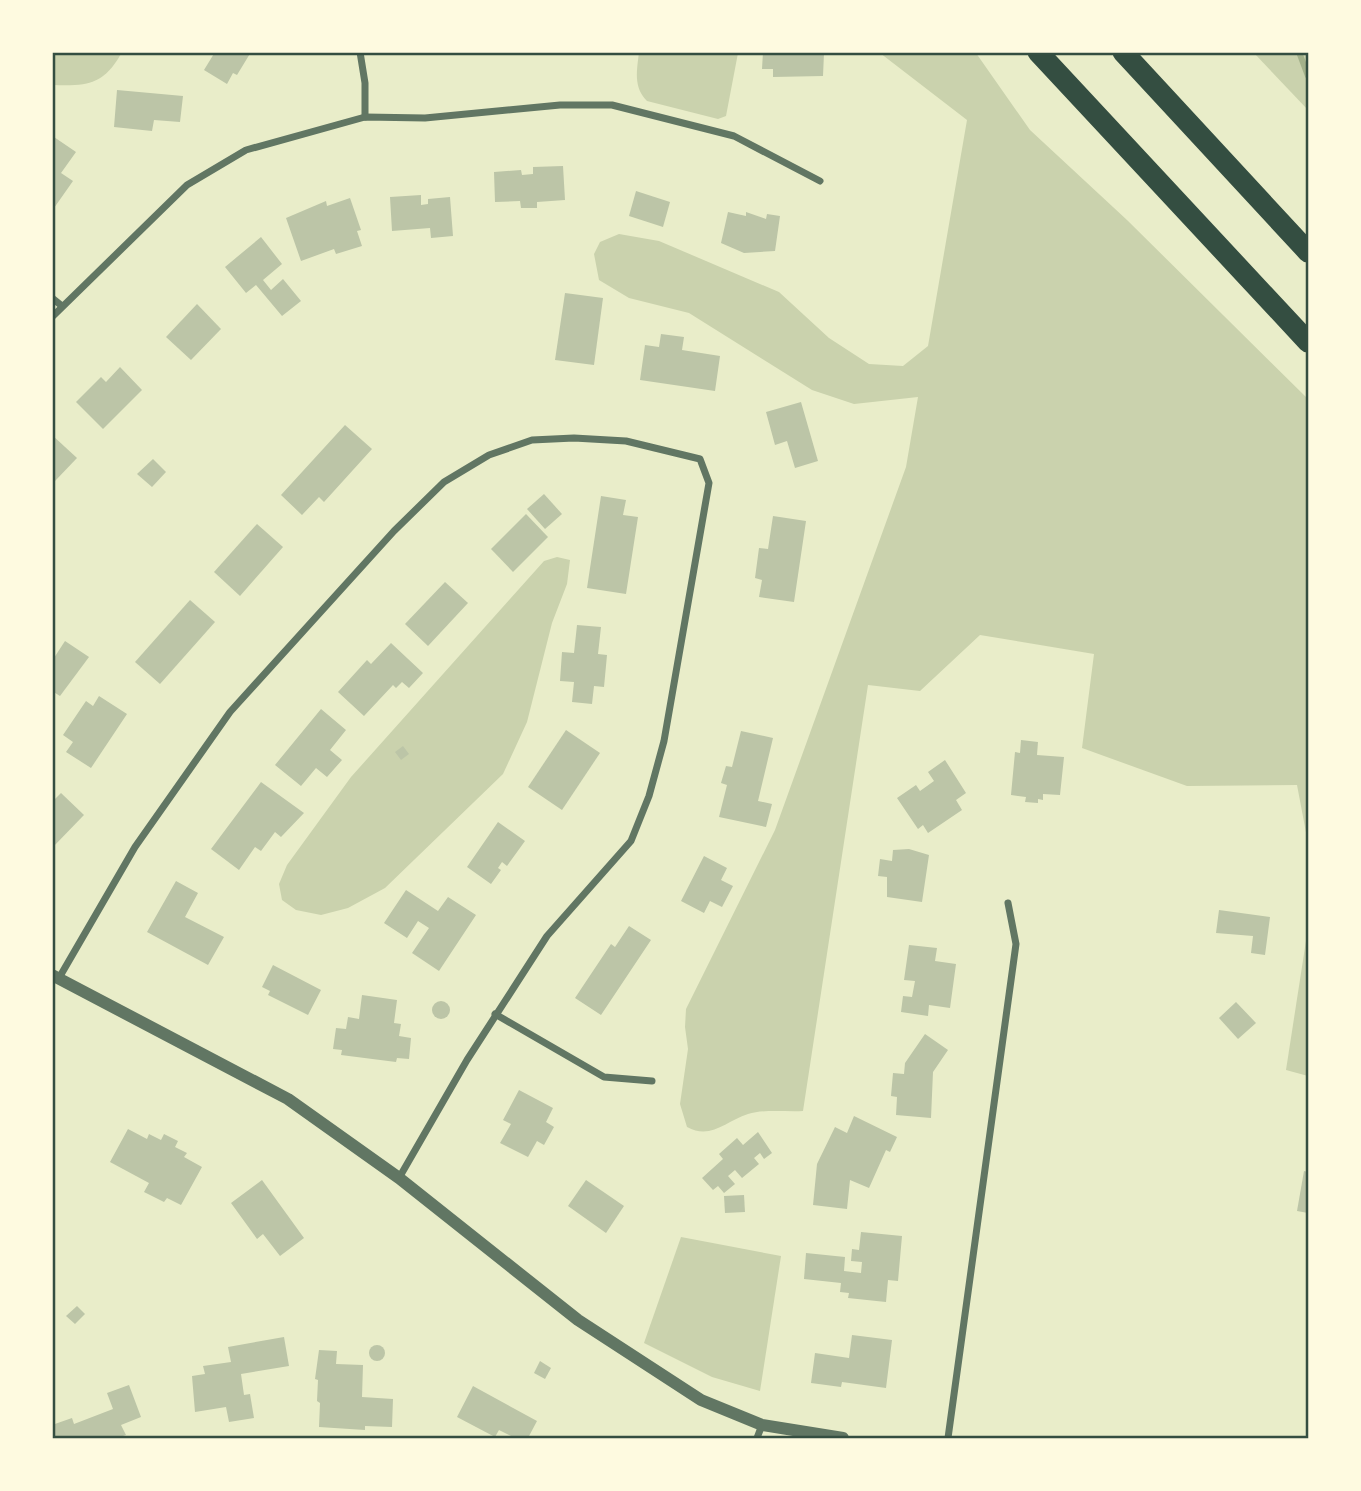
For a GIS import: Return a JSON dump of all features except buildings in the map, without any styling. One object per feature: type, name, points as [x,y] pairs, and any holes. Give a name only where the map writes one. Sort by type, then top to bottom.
[{"type":"highway","points":[[1038,52],[1308,342]]},
{"type":"highway","points":[[1123,52],[1308,251]]},
{"type":"street","points":[[359,52],[365,83],[365,117]]},
{"type":"street","points":[[52,317],[187,185],[246,150],[365,117],[425,118],[560,106],[612,105],[734,136],[820,181]]},
{"type":"street","points":[[52,298],[62,306]]},
{"type":"street","points":[[399,1178],[495,1014],[547,936],[632,841],[649,796],[664,741],[709,483],[701,458],[626,441],[531,440],[489,455],[444,482],[394,531],[230,712],[135,847],[56,976],[288,1099],[399,1178],[578,1320],[701,1400],[761,1425],[843,1438]]},
{"type":"street","points":[[948,1438],[1016,944],[1008,903]]},
{"type":"street","points":[[495,1014],[604,1077],[652,1081]]},
{"type":"street","points":[[757,1438],[761,1425]]},
{"type":"green space","points":[[53,52],[121,54],[108,72],[93,82],[53,85]]},
{"type":"green space","points":[[639,52],[738,53],[726,116],[718,119],[647,101],[638,84]]},
{"type":"green space","points":[[880,53],[976,53],[1030,130],[1127,220],[1308,399],[1308,843],[1297,785],[1187,786],[1082,748],[1094,654],[980,635],[920,691],[868,685],[803,1111],[754,1112],[718,1128],[696,1130],[687,1127],[680,1104],[688,1049],[686,1009],[775,830],[906,467],[918,397],[854,404],[812,390],[689,313],[629,298],[599,280],[594,254],[600,242],[619,234],[659,241],[779,292],[829,338],[869,364],[903,366],[928,346],[967,120]]},
{"type":"green space","points":[[1254,53],[1308,53],[1308,110]]},
{"type":"green space","points":[[557,557],[570,560],[567,584],[552,623],[527,722],[503,774],[385,888],[348,908],[321,915],[296,910],[282,900],[279,884],[287,865],[351,777],[544,561]]},
{"type":"green space","points":[[1308,928],[1308,1076],[1286,1070]]},
{"type":"green space","points":[[681,1237],[781,1256],[760,1391],[712,1377],[644,1343]]},
{"type":"waterway","points":[[1299,52],[1308,76]]}]
